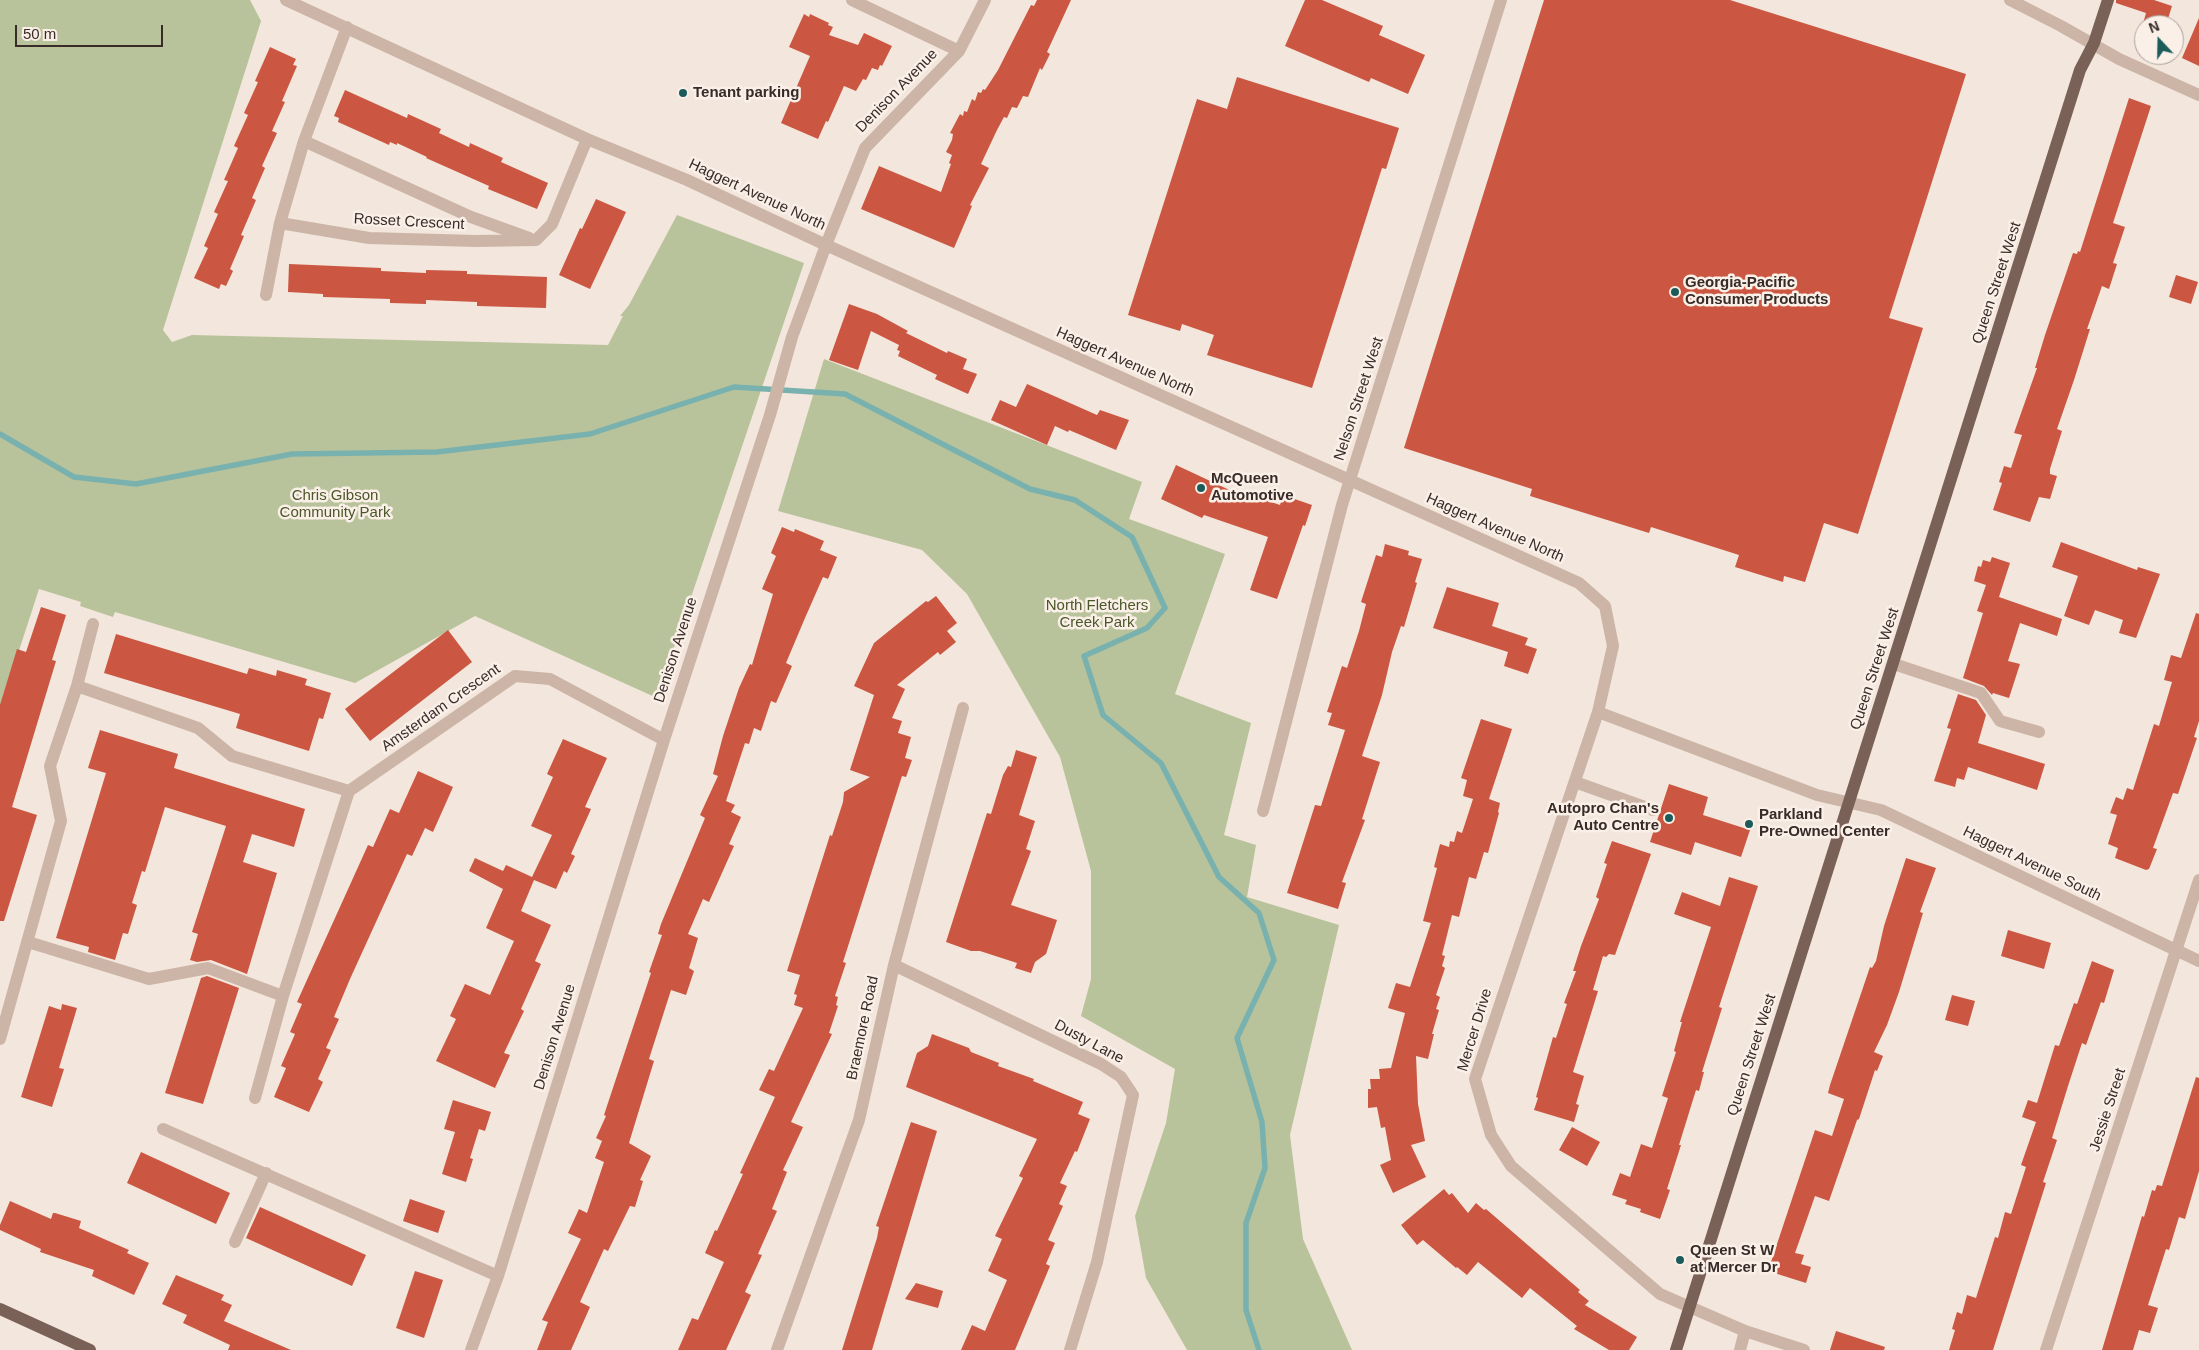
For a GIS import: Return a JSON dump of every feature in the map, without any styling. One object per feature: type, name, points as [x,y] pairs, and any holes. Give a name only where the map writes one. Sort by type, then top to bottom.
[{"type":"main road","name":"Queen Street West","points":[[1676,1350],[2080,70],[2094,43],[2108,0]]},
{"type":"main road","points":[[0,1309],[90,1350]]},
{"type":"street","name":"Haggert Avenue North","points":[[286,0],[587,139],[687,180],[826,245],[1579,583],[1605,606],[1613,646],[1598,712]]},
{"type":"street","points":[[852,0],[959,51]]},
{"type":"street","name":"Denison Avenue","points":[[471,1350],[498,1276],[664,740],[770,415],[782,366],[826,245],[865,148],[959,51],[984,0]]},
{"type":"street","name":"Nelson Street West","points":[[1263,811],[1340,511],[1501,0]]},
{"type":"street","points":[[2010,0],[2094,43],[2119,59],[2199,95]]},
{"type":"street","points":[[266,295],[280,223],[304,142],[347,27]]},
{"type":"street","points":[[536,240],[552,224],[587,139]]},
{"type":"street","name":"Rosset Crescent","points":[[304,142],[472,217],[536,240]]},
{"type":"street","name":"Rosset Crescent","points":[[280,223],[369,238],[476,241],[536,240]]},
{"type":"street","points":[[0,1039],[61,820],[50,766],[77,686],[93,624]]},
{"type":"street","points":[[1894,664],[1982,693],[2000,721],[2039,732]]},
{"type":"street","name":"Amsterdam Crescent","points":[[349,791],[515,676],[550,679],[664,740]]},
{"type":"street","points":[[77,686],[198,728],[232,756],[349,791],[283,996],[255,1098]]},
{"type":"street","name":"Braemore Road","points":[[777,1350],[859,1120],[894,965],[963,708]]},
{"type":"street","points":[[1598,712],[1817,795],[1849,802]]},
{"type":"street","name":"Mercer Drive","points":[[1598,712],[1475,1079],[1491,1135],[1511,1166],[1660,1294],[1745,1331],[1804,1350]]},
{"type":"street","points":[[1575,782],[1652,810]]},
{"type":"street","name":"Haggert Avenue South","points":[[1849,802],[1882,810],[2199,961]]},
{"type":"street","name":"Jessie Street","points":[[2046,1350],[2199,880]]},
{"type":"street","points":[[28,942],[149,978],[208,968],[283,996]]},
{"type":"street","name":"Dusty Lane","points":[[894,965],[1101,1064],[1121,1077],[1133,1095],[1097,1262],[1070,1350]]},
{"type":"street","points":[[163,1129],[498,1276]]},
{"type":"street","points":[[235,1242],[266,1173]]},
{"type":"street","points":[[1740,1350],[1745,1331]]},
{"type":"green space","name":"Chris Gibson Community Park","points":[[0,0],[250,0],[261,21],[163,330],[172,342],[192,335],[608,345],[623,316],[620,316],[629,305],[677,215],[804,263],[657,698],[475,616],[355,683],[115,612],[113,617],[80,606],[81,602],[39,589],[0,709]]},
{"type":"green space","name":"North Fletchers Creek Park","points":[[824,359],[1142,482],[1129,519],[1225,554],[1175,694],[1251,723],[1224,835],[1256,845],[1247,897],[1339,925],[1290,1135],[1303,1239],[1352,1350],[1187,1350],[1146,1278],[1135,1216],[1166,1123],[1175,1069],[1081,1016],[1091,979],[1091,871],[1060,757],[967,594],[922,550],[778,511]]},
{"type":"building","points":[[1037,0],[1071,0],[1047,52],[1050,54],[1042,70],[1040,68],[1028,97],[1023,96],[1017,108],[1012,107],[1007,118],[1004,117],[997,130],[981,164],[989,168],[970,205],[972,206],[954,248],[861,209],[879,166],[941,192],[951,164],[949,163],[952,155],[946,152],[952,140],[953,134],[950,133],[960,114],[963,116],[964,111],[967,112],[972,99],[975,101],[978,92],[981,93],[983,89],[985,90],[998,70],[1031,5],[1034,6]]},
{"type":"building","points":[[1305,0],[1322,0],[1383,26],[1379,35],[1425,55],[1408,94],[1371,78],[1369,82],[1285,46]]},
{"type":"building","name":"Georgia-Pacific Consumer Products","points":[[1544,0],[1730,0],[1966,74],[1889,318],[1923,328],[1858,534],[1824,523],[1805,582],[1784,576],[1783,582],[1735,567],[1739,555],[1651,527],[1649,533],[1530,496],[1532,489],[1404,448]]},
{"type":"building","points":[[2116,0],[2154,0],[2172,6],[2169,15],[2145,15],[2146,13],[2116,3]]},
{"type":"building","points":[[804,14],[809,17],[810,14],[829,23],[828,25],[833,27],[829,35],[858,45],[864,33],[892,46],[882,66],[880,65],[878,70],[872,68],[866,80],[863,79],[856,91],[844,86],[818,139],[781,123],[810,56],[789,47]]},
{"type":"building","points":[[2199,18],[2199,66],[2184,59],[2184,53]]},
{"type":"building","points":[[270,47],[296,59],[293,65],[297,66],[282,101],[285,102],[272,131],[277,133],[262,166],[265,168],[252,198],[256,200],[241,235],[244,236],[230,269],[233,271],[226,286],[221,284],[219,289],[194,278],[208,248],[204,246],[218,214],[214,212],[228,181],[224,180],[238,148],[234,146],[248,115],[244,113],[258,82],[255,81]]},
{"type":"building","points":[[1237,77],[1399,128],[1386,169],[1382,168],[1312,388],[1207,355],[1214,335],[1182,324],[1180,331],[1128,315],[1197,99],[1227,109]]},
{"type":"building","points":[[345,90],[407,118],[408,114],[441,129],[439,133],[469,147],[470,143],[503,158],[501,162],[548,183],[537,209],[488,189],[489,186],[397,143],[397,145],[390,142],[389,145],[338,122],[339,118],[334,116]]},
{"type":"building","points":[[2129,98],[2151,106],[2113,223],[2125,227],[2113,263],[2117,264],[2109,289],[2102,286],[2087,329],[2090,329],[2074,380],[2057,429],[2062,431],[2050,469],[2050,474],[2057,476],[2050,499],[2039,497],[2030,522],[1993,510],[2002,483],[1999,482],[2004,466],[2011,468],[2022,435],[2014,433],[2037,368],[2035,368],[2045,335],[2073,253],[2077,254],[2078,251],[2080,252]]},
{"type":"building","points":[[596,199],[626,212],[590,289],[559,275],[580,228],[582,229]]},
{"type":"building","points":[[289,264],[381,268],[381,271],[426,273],[426,270],[467,271],[467,274],[547,277],[546,308],[477,306],[477,302],[426,300],[426,304],[390,303],[390,299],[323,297],[323,294],[288,292]]},
{"type":"building","points":[[2176,275],[2198,282],[2191,304],[2169,297]]},
{"type":"building","points":[[849,304],[877,314],[908,331],[906,333],[947,353],[948,351],[967,359],[963,369],[977,374],[968,394],[935,379],[937,375],[898,356],[900,351],[897,350],[899,345],[871,331],[858,370],[829,360]]},
{"type":"building","points":[[1027,384],[1097,415],[1100,410],[1129,420],[1116,450],[1055,426],[1047,445],[991,420],[1000,400],[1016,407]]},
{"type":"building","points":[[1176,465],[1238,494],[1239,491],[1280,505],[1283,495],[1312,505],[1277,599],[1250,590],[1268,537],[1204,515],[1202,518],[1161,499]]},
{"type":"building","points":[[782,527],[794,532],[795,529],[824,541],[820,550],[837,557],[828,579],[823,577],[786,663],[792,666],[776,703],[771,701],[761,731],[754,728],[749,744],[745,743],[726,801],[735,805],[731,812],[741,817],[729,844],[734,846],[709,902],[703,899],[688,934],[698,938],[689,968],[694,971],[686,995],[671,990],[649,1059],[654,1061],[629,1143],[651,1156],[640,1180],[643,1181],[635,1207],[630,1206],[608,1251],[604,1249],[580,1302],[590,1307],[571,1350],[537,1350],[548,1322],[542,1320],[581,1239],[568,1233],[579,1209],[587,1213],[604,1162],[595,1158],[602,1141],[596,1138],[606,1116],[604,1115],[651,973],[649,972],[662,935],[658,934],[661,924],[705,818],[700,815],[718,776],[713,774],[723,736],[739,688],[750,664],[752,665],[773,594],[762,589],[776,556],[771,553]]},
{"type":"building","points":[[2061,542],[2137,570],[2138,567],[2160,574],[2136,638],[2119,633],[2123,620],[2095,610],[2089,625],[2064,616],[2078,576],[2052,567]]},
{"type":"building","points":[[1385,544],[1409,551],[1408,555],[1422,559],[1404,627],[1401,626],[1392,652],[1382,695],[1362,756],[1380,762],[1362,819],[1365,820],[1342,882],[1346,883],[1338,909],[1287,893],[1315,805],[1321,806],[1345,730],[1328,725],[1332,713],[1327,712],[1342,666],[1347,668],[1359,631],[1366,604],[1361,602],[1376,555],[1382,557]]},
{"type":"building","points":[[1992,557],[2010,563],[1999,597],[2062,619],[2057,636],[2020,623],[2008,661],[2020,664],[2009,698],[1993,693],[1992,695],[1984,686],[1963,678],[1983,613],[1977,611],[1986,585],[1974,581],[1978,566],[1981,567],[1983,560],[1990,562]]},
{"type":"building","points":[[1447,587],[1499,603],[1492,626],[1528,638],[1525,645],[1537,649],[1528,674],[1504,666],[1508,652],[1433,628]]},
{"type":"building","points":[[936,596],[957,623],[947,631],[956,642],[940,655],[938,652],[897,685],[905,689],[892,718],[902,721],[898,733],[911,737],[905,758],[912,760],[906,777],[902,776],[843,962],[846,963],[835,996],[838,997],[836,1005],[838,1006],[829,1033],[832,1034],[791,1122],[803,1127],[783,1170],[787,1172],[772,1209],[777,1211],[758,1254],[762,1255],[745,1292],[751,1295],[726,1350],[678,1350],[692,1318],[698,1320],[724,1262],[705,1253],[743,1174],[740,1173],[775,1097],[759,1090],[769,1069],[774,1071],[803,1008],[794,1005],[797,995],[794,994],[800,975],[787,971],[830,835],[832,836],[843,802],[844,792],[870,777],[850,770],[874,695],[854,686],[874,643],[926,601],[928,602]]},
{"type":"building","points":[[41,607],[66,615],[52,660],[56,661],[12,807],[37,815],[4,921],[0,921],[0,705],[17,649],[26,652]]},
{"type":"building","points":[[2196,613],[2199,614],[2199,721],[2194,737],[2197,738],[2178,794],[2173,793],[2153,848],[2157,849],[2149,869],[2146,870],[2115,858],[2118,848],[2108,844],[2117,815],[2110,813],[2116,797],[2123,800],[2127,788],[2133,790],[2154,724],[2159,726],[2172,682],[2164,680],[2171,655],[2181,658]]},
{"type":"building","points":[[448,630],[472,662],[370,741],[345,709]]},
{"type":"building","points":[[116,634],[247,674],[249,668],[276,676],[277,670],[307,679],[305,685],[331,693],[323,719],[319,718],[309,751],[236,728],[240,714],[104,673]]},
{"type":"building","points":[[1958,694],[1976,700],[1986,715],[1978,743],[2045,764],[2037,790],[1968,767],[1964,780],[1957,778],[1955,787],[1934,781],[1951,729],[1947,728]]},
{"type":"building","points":[[1481,719],[1512,729],[1489,799],[1500,803],[1499,813],[1488,853],[1484,852],[1476,879],[1469,877],[1459,917],[1452,915],[1442,955],[1445,956],[1442,966],[1445,968],[1436,995],[1440,997],[1436,1009],[1439,1010],[1432,1034],[1434,1034],[1428,1059],[1416,1056],[1418,1104],[1425,1141],[1411,1145],[1426,1177],[1393,1193],[1380,1165],[1391,1160],[1385,1127],[1381,1128],[1377,1107],[1368,1108],[1368,1089],[1371,1089],[1370,1079],[1380,1079],[1379,1069],[1391,1068],[1405,1013],[1388,1008],[1396,983],[1410,987],[1431,923],[1423,921],[1437,868],[1434,867],[1440,844],[1449,847],[1450,841],[1454,842],[1457,831],[1462,833],[1473,799],[1463,796],[1467,780],[1461,778]]},
{"type":"building","points":[[100,730],[178,754],[174,768],[305,809],[294,847],[252,834],[243,862],[277,873],[247,974],[211,960],[197,962],[190,960],[198,934],[192,932],[226,826],[165,807],[145,872],[142,871],[132,903],[137,905],[128,934],[123,933],[115,960],[88,952],[89,947],[56,938],[106,773],[88,768]]},
{"type":"building","points":[[563,739],[607,758],[585,807],[591,809],[571,854],[575,856],[567,873],[564,871],[556,889],[534,880],[521,911],[551,925],[535,961],[541,964],[521,1009],[524,1011],[504,1053],[510,1055],[495,1088],[436,1061],[456,1019],[450,1016],[465,984],[490,995],[514,941],[486,928],[503,889],[469,871],[475,858],[503,871],[506,865],[532,877],[552,835],[531,826],[553,777],[547,774]]},
{"type":"building","points":[[1016,750],[1037,757],[1019,815],[1035,821],[1026,849],[1031,851],[1011,905],[1057,920],[1046,954],[1035,962],[1031,973],[1015,968],[1017,963],[980,951],[971,951],[946,942],[987,813],[991,814],[1003,775],[1008,766],[1011,767]]},
{"type":"building","points":[[418,771],[453,787],[433,832],[425,828],[412,856],[407,854],[350,979],[334,1017],[339,1019],[326,1048],[331,1050],[318,1079],[323,1082],[309,1112],[274,1097],[286,1068],[281,1066],[295,1034],[290,1032],[302,1004],[297,1002],[368,845],[373,847],[390,809],[399,813]]},
{"type":"building","points":[[1669,784],[1708,797],[1703,815],[1750,830],[1741,857],[1695,842],[1691,855],[1650,842]]},
{"type":"building","points":[[1612,841],[1651,854],[1615,955],[1603,956],[1593,990],[1598,991],[1573,1072],[1584,1076],[1576,1104],[1579,1105],[1574,1122],[1534,1110],[1553,1037],[1556,1038],[1567,1004],[1564,1003],[1576,971],[1573,971],[1599,899],[1596,897],[1607,864],[1604,863]]},
{"type":"building","points":[[1906,858],[1936,868],[1920,912],[1923,913],[1899,992],[1887,1025],[1874,1052],[1883,1056],[1877,1071],[1875,1070],[1829,1201],[1815,1196],[1795,1253],[1804,1255],[1801,1264],[1811,1267],[1806,1283],[1768,1271],[1815,1130],[1832,1136],[1844,1099],[1828,1093],[1830,1085],[1870,967],[1872,968],[1876,961],[1884,926]]},
{"type":"building","points":[[1729,877],[1758,886],[1719,1007],[1722,1008],[1702,1072],[1704,1072],[1699,1091],[1696,1090],[1679,1145],[1681,1145],[1667,1189],[1670,1190],[1660,1219],[1640,1212],[1641,1209],[1625,1204],[1627,1200],[1612,1195],[1620,1173],[1630,1177],[1641,1144],[1652,1148],[1668,1098],[1662,1096],[1676,1052],[1674,1051],[1682,1022],[1680,1022],[1711,927],[1674,914],[1682,892],[1720,906]]},
{"type":"building","points":[[2008,930],[2051,943],[2044,969],[2001,956]]},
{"type":"building","points":[[2092,961],[2114,970],[2104,1003],[2101,1002],[2086,1045],[2082,1043],[2068,1086],[2052,1138],[2057,1140],[2043,1182],[2046,1183],[1993,1350],[1949,1350],[1955,1330],[1952,1329],[1957,1312],[1962,1314],[1967,1295],[1976,1298],[1995,1237],[1998,1238],[2005,1212],[2011,1214],[2026,1167],[2021,1165],[2036,1122],[2022,1117],[2028,1100],[2037,1103],[2055,1045],[2059,1046],[2074,1003],[2077,1004]]},
{"type":"building","points":[[207,976],[239,988],[203,1104],[165,1093],[201,978]]},
{"type":"building","points":[[1952,995],[1975,1001],[1968,1026],[1945,1020]]},
{"type":"building","points":[[62,1004],[77,1008],[59,1068],[64,1069],[52,1107],[21,1097],[49,1006],[61,1010]]},
{"type":"building","points":[[932,1034],[969,1048],[971,1052],[999,1063],[998,1066],[1034,1079],[1033,1081],[1083,1102],[1078,1114],[1090,1119],[1077,1152],[1075,1151],[1060,1183],[1067,1186],[1059,1204],[1063,1206],[1048,1240],[1055,1243],[1046,1264],[1050,1266],[1015,1350],[961,1350],[972,1325],[985,1331],[1007,1280],[988,1271],[1002,1239],[995,1236],[1023,1178],[1019,1176],[1037,1139],[906,1087],[917,1053],[928,1046]]},
{"type":"building","points":[[2196,1077],[2199,1078],[2199,1171],[2185,1219],[2179,1217],[2169,1250],[2166,1249],[2148,1305],[2158,1308],[2150,1333],[2139,1330],[2133,1350],[2102,1350],[2142,1216],[2144,1217],[2152,1190],[2155,1191],[2157,1185],[2162,1186]]},
{"type":"building","points":[[453,1100],[491,1112],[485,1131],[479,1129],[470,1158],[473,1159],[466,1182],[442,1174],[455,1132],[444,1129]]},
{"type":"building","points":[[911,1122],[937,1131],[872,1350],[842,1350],[877,1238],[879,1227],[876,1226]]},
{"type":"building","points":[[1572,1127],[1600,1142],[1587,1166],[1559,1150]]},
{"type":"building","points":[[141,1152],[230,1193],[216,1224],[127,1183]]},
{"type":"building","points":[[1444,1189],[1449,1195],[1452,1193],[1468,1213],[1476,1203],[1484,1210],[1486,1209],[1580,1290],[1578,1292],[1589,1301],[1585,1305],[1637,1337],[1629,1350],[1609,1350],[1574,1329],[1577,1326],[1530,1288],[1522,1298],[1478,1262],[1467,1275],[1423,1240],[1417,1245],[1401,1225]]},
{"type":"building","points":[[410,1199],[445,1211],[438,1233],[403,1221]]},
{"type":"building","points":[[10,1201],[51,1219],[53,1213],[55,1213],[81,1221],[79,1228],[129,1250],[127,1253],[149,1263],[134,1295],[92,1276],[94,1270],[40,1252],[41,1249],[0,1230],[0,1225]]},
{"type":"building","points":[[260,1207],[366,1255],[352,1286],[246,1238]]},
{"type":"building","points":[[415,1271],[443,1280],[424,1338],[396,1328]]},
{"type":"building","points":[[176,1275],[224,1295],[221,1300],[232,1305],[224,1321],[291,1350],[228,1350],[230,1345],[183,1323],[187,1315],[162,1304]]},
{"type":"building","points":[[916,1283],[943,1291],[938,1308],[905,1299]]},
{"type":"building","points":[[1836,1331],[1885,1347],[1884,1350],[1830,1350]]},
{"type":"waterway","points":[[0,434],[74,477],[136,484],[292,454],[437,452],[590,434],[734,387],[845,394],[1030,489],[1075,500],[1132,537],[1165,608],[1147,628],[1084,656],[1103,715],[1161,763],[1219,877],[1259,913],[1274,960],[1237,1038],[1262,1122],[1265,1168],[1246,1223],[1246,1310],[1259,1350]]},
{"type":"place","name":"Tenant parking","points":[[683,93]]},
{"type":"place","name":"Georgia-Pacific Consumer Products","points":[[1675,292]]},
{"type":"place","name":"McQueen Automotive","points":[[1201,488]]},
{"type":"place","name":"Autopro Chan's Auto Centre","points":[[1669,818]]},
{"type":"place","name":"Parkland Pre-Owned Center","points":[[1749,824]]},
{"type":"place","name":"Queen St W at Mercer Dr","points":[[1680,1260]]}]
